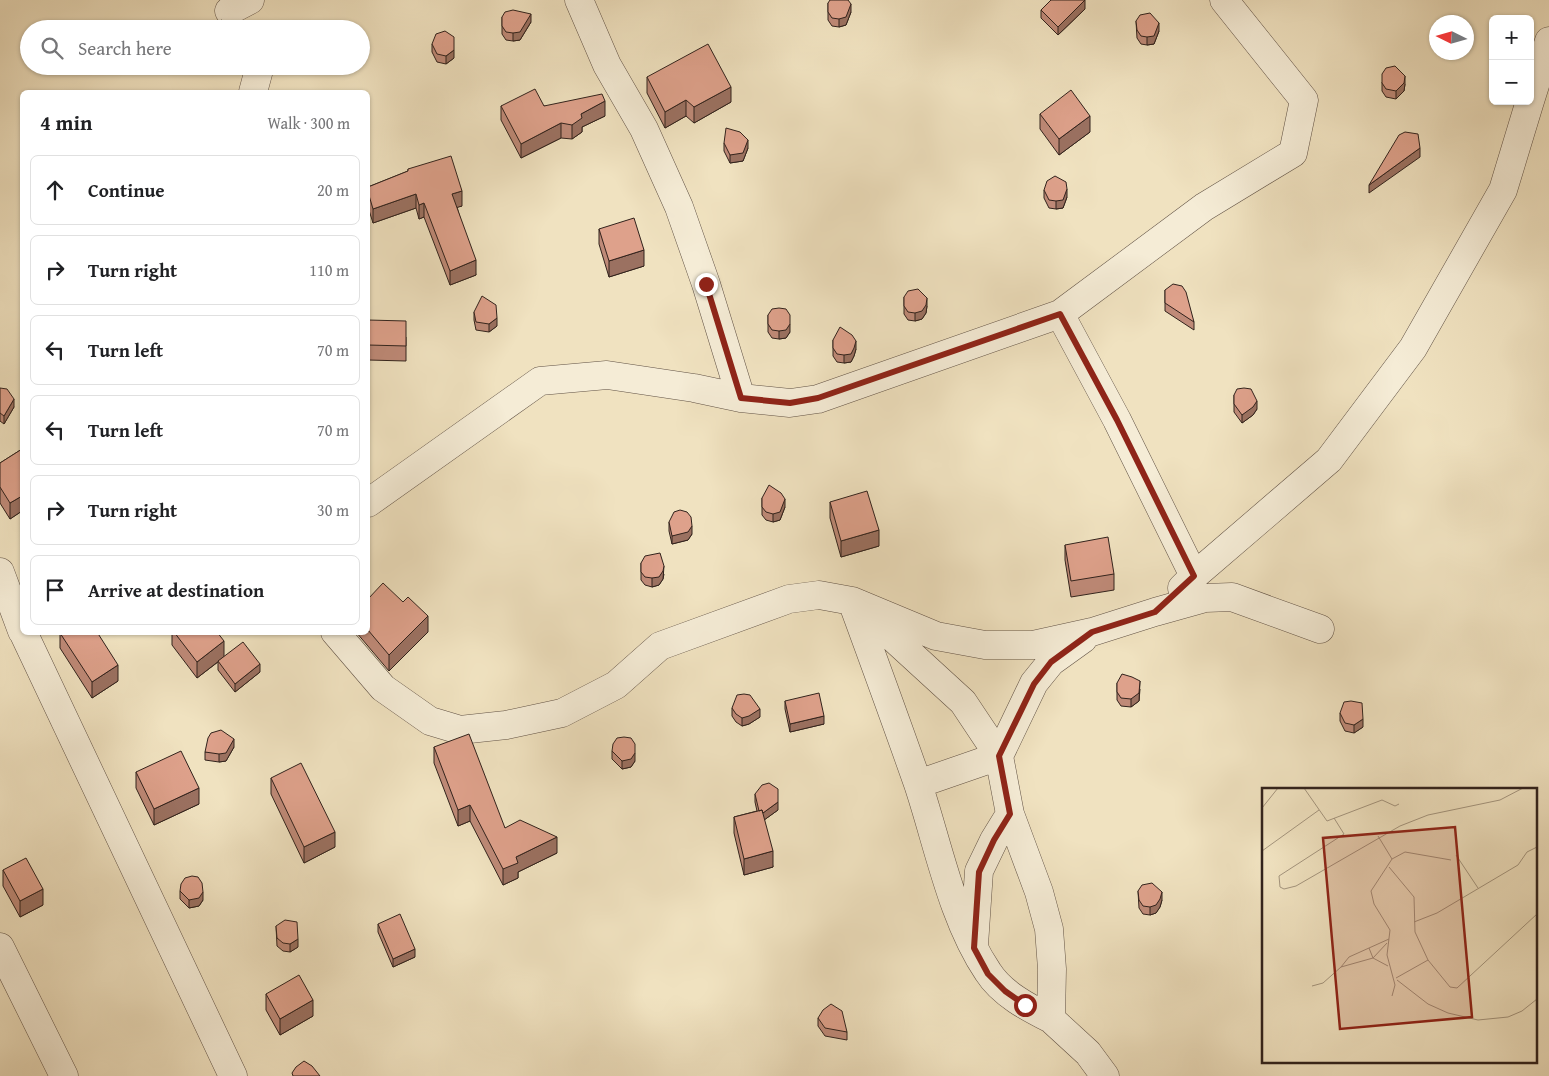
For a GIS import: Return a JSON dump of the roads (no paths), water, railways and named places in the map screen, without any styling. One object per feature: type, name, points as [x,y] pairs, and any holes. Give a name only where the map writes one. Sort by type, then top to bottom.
[{"type":"street","points":[[579,0],[607,65],[644,129],[679,207],[706,284],[741,398]]},
{"type":"street","points":[[370,502],[540,381],[607,375],[694,388],[741,398],[790,403],[818,398],[1060,314],[1204,207],[1293,153],[1304,100],[1224,0]]},
{"type":"street","points":[[1534,88],[1549,41]]},
{"type":"street","points":[[254,90],[258,75]]},
{"type":"street","points":[[1155,612],[1329,460],[1413,348],[1503,190],[1529,105]]},
{"type":"street","points":[[1060,314],[1117,420],[1194,576]]},
{"type":"street","points":[[0,572],[20,624]]},
{"type":"street","points":[[338,635],[383,688],[430,721],[460,730],[506,726],[562,713],[616,685],[660,646],[789,599],[819,595],[852,601],[936,636],[984,645],[1033,645],[1092,632],[1205,598],[1232,597],[1320,629]]},
{"type":"street","points":[[852,601],[963,702],[999,756],[1010,814],[1039,892],[1049,929],[1052,969],[1051,1020]]},
{"type":"street","points":[[852,601],[918,784],[958,913],[974,948],[988,974],[1005,991],[1051,1020],[1088,1053],[1105,1076]]},
{"type":"street","points":[[918,784],[999,756],[1034,684],[1051,662],[1092,632]]},
{"type":"street","points":[[25,635],[233,1076]]},
{"type":"street","points":[[974,948],[979,872],[994,840],[1010,814]]},
{"type":"street","points":[[0,946],[64,1076]]}]
